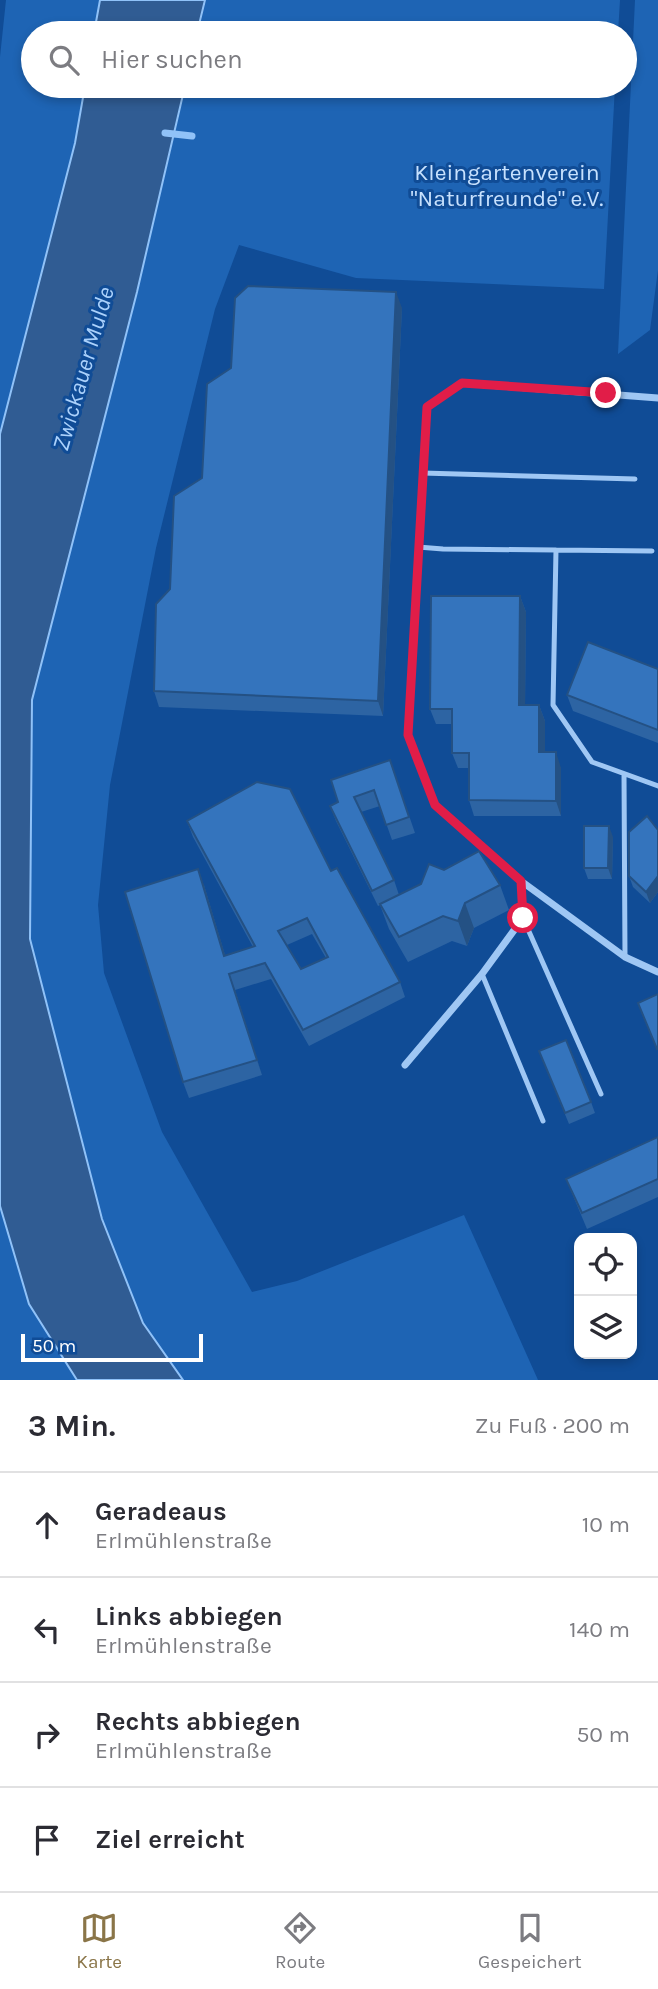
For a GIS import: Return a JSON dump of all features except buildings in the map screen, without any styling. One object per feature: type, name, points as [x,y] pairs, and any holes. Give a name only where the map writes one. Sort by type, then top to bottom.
[{"type":"street","points":[[658,398],[462,383],[427,407],[408,735],[435,805],[521,881],[625,957],[658,972]]},
{"type":"street","points":[[405,1065],[482,974],[523,918],[521,881]]},
{"type":"lane","points":[[422,472],[635,479]]},
{"type":"lane","points":[[418,547],[652,551]]},
{"type":"lane","points":[[556,550],[553,705],[592,762],[658,786]]},
{"type":"lane","points":[[624,774],[625,957]]},
{"type":"lane","points":[[523,918],[601,1094]]},
{"type":"lane","points":[[482,974],[543,1121]]},
{"type":"green space","points":[[6,0],[100,0],[96,21],[21,21],[21,98],[83,98],[75,143],[0,434],[0,57]]},
{"type":"green space","points":[[206,0],[620,0],[619,21],[201,21]]},
{"type":"green space","points":[[635,0],[658,0],[658,270],[650,330],[618,354],[630,98],[637,98],[637,21],[634,21]]},
{"type":"green space","name":"Kleingartenverein \"Naturfreunde\" e.V.","points":[[183,98],[614,98],[604,289],[356,278],[239,245],[215,309],[156,548],[110,785],[98,905],[104,973],[162,1132],[252,1292],[297,1281],[464,1215],[538,1380],[183,1380],[143,1323],[102,1219],[30,939],[32,700],[137,292]]},
{"type":"green space","points":[[0,1206],[29,1304],[77,1380],[0,1380]]},
{"type":"water","points":[[100,0],[205,0],[200,21],[96,21]]},
{"type":"water","name":"Zwickauer Mulde","points":[[83,98],[182,98],[137,292],[32,700],[30,939],[102,1219],[143,1323],[183,1380],[77,1380],[29,1304],[0,1206],[0,434],[75,143]]},
{"type":"waterway","points":[[165,133],[192,136]]},
{"type":"route","points":[[523,918],[521,881],[435,805],[408,735],[427,407],[462,383],[606,393]]}]
